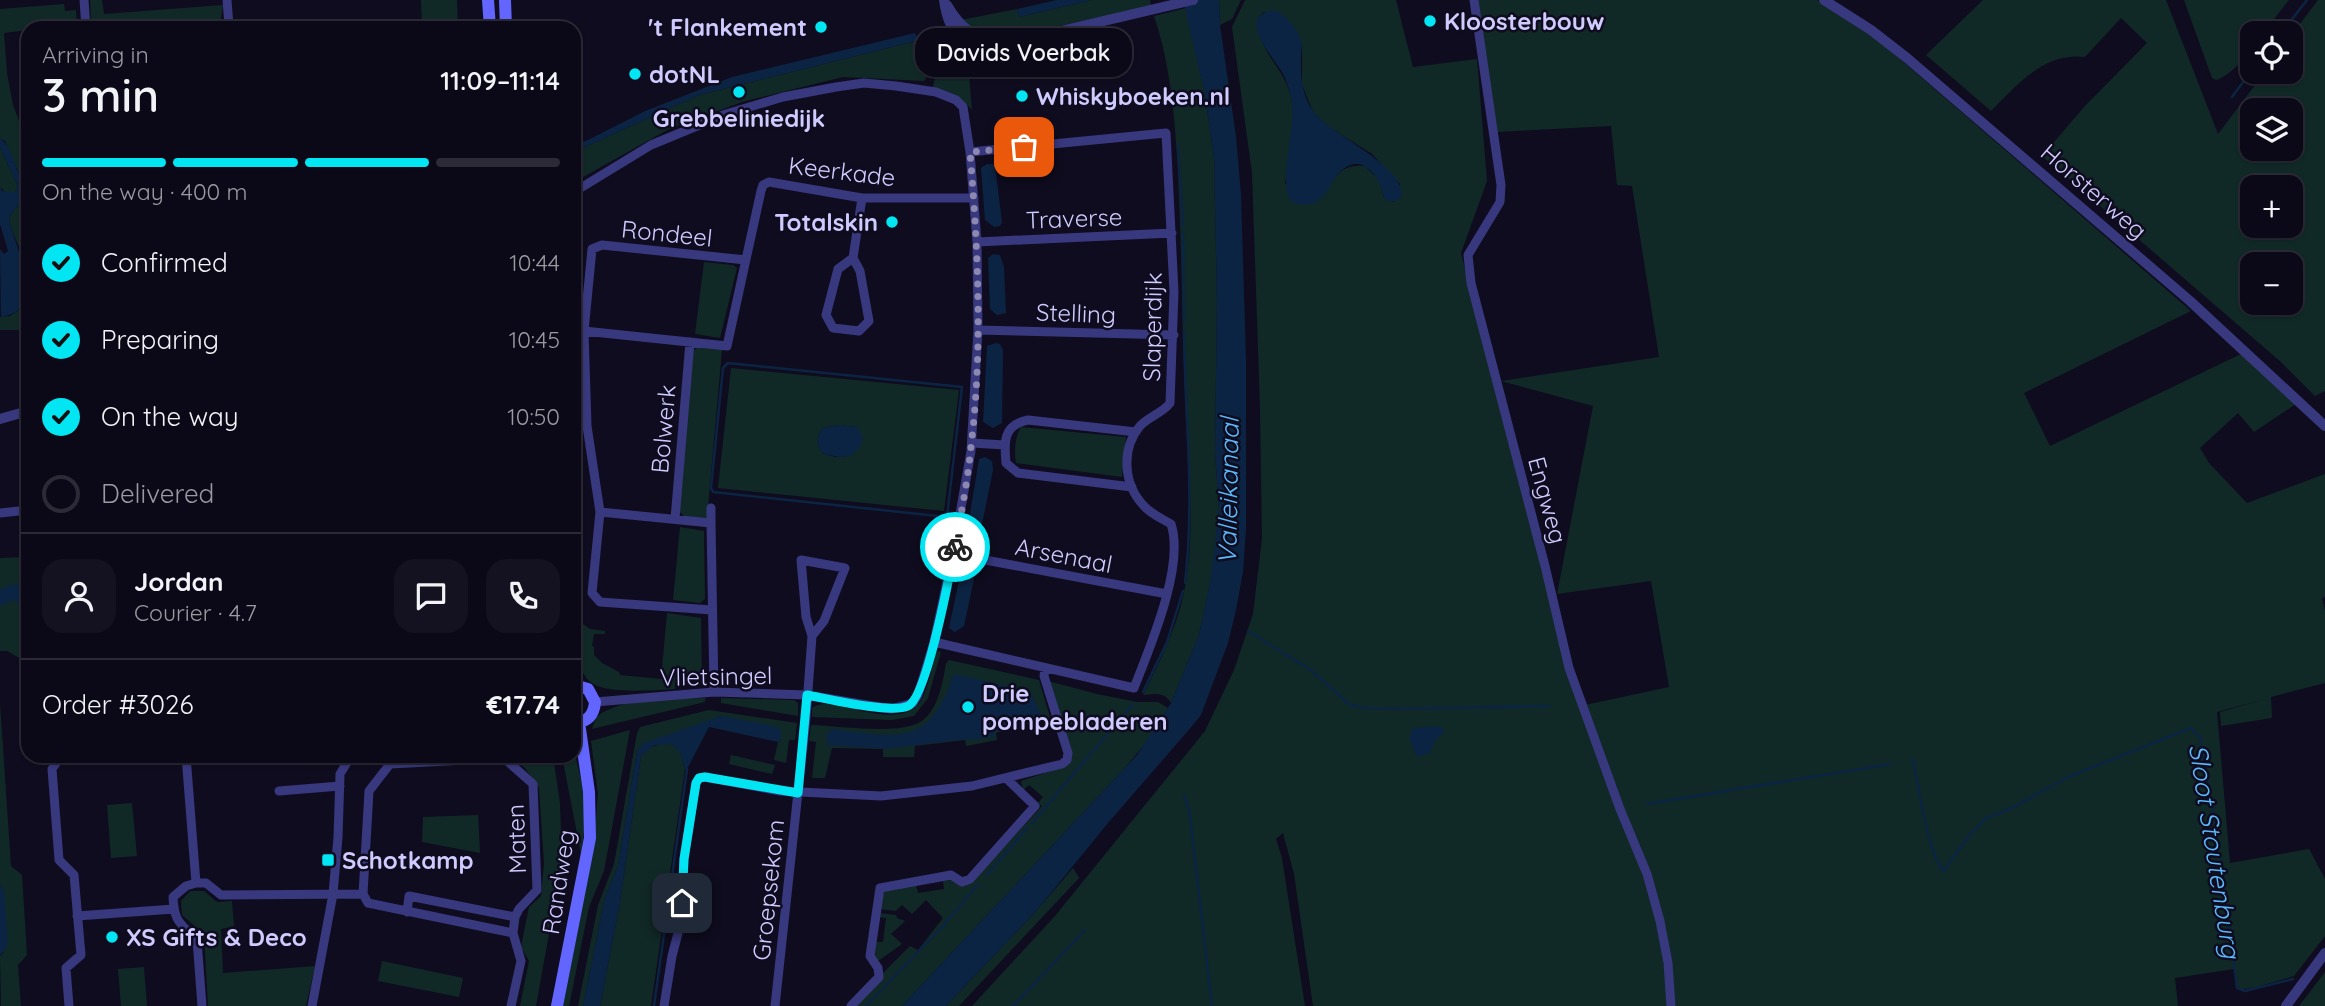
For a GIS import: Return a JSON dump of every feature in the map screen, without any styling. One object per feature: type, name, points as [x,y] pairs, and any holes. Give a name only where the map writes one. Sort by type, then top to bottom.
[{"type":"main road","points":[[488,0],[489,21]]},
{"type":"main road","points":[[505,0],[506,21]]},
{"type":"main road","points":[[581,687],[588,689],[595,702],[591,715],[581,720]]},
{"type":"main road","name":"Randweg","points":[[557,1006],[590,838],[589,792],[581,745]]},
{"type":"street","points":[[83,0],[85,21]]},
{"type":"street","points":[[227,0],[229,21]]},
{"type":"street","name":"Engweg","points":[[1474,0],[1502,185],[1500,202],[1468,255],[1471,283],[1569,668],[1620,809],[1647,874],[1668,963],[1671,1006]]},
{"type":"street","name":"Horsterweg","points":[[1824,0],[1871,30],[1917,67],[2190,301],[2325,426]]},
{"type":"street","points":[[944,1],[946,18],[953,30],[965,41],[994,48],[1188,1]]},
{"type":"street","name":"Vlietsingel","points":[[581,188],[651,145],[726,114],[782,97],[863,83],[936,92],[956,100],[963,107],[970,152],[977,242],[978,330],[972,443],[953,554],[934,642],[918,695],[908,706],[891,709],[807,695],[714,692],[595,702]]},
{"type":"street","name":"Slaperdijk","points":[[970,152],[1166,133],[1174,335],[1170,403],[1136,432]]},
{"type":"street","name":"Keerkade","points":[[584,331],[727,346],[761,191],[766,183],[774,182],[862,198],[974,198]]},
{"type":"street","points":[[853,258],[838,269],[826,315],[833,328],[859,331],[869,321],[860,271],[853,258],[862,198]]},
{"type":"street","name":"Traverse","points":[[977,242],[1172,233]]},
{"type":"street","name":"Rondeel","points":[[712,610],[600,602],[592,593],[600,512],[587,426],[584,331],[592,249],[602,246],[746,260]]},
{"type":"street","name":"Stelling","points":[[978,330],[1174,335]]},
{"type":"street","name":"Bolwerk","points":[[675,519],[690,342]]},
{"type":"street","points":[[0,419],[21,413]]},
{"type":"street","points":[[934,642],[1134,688],[1165,606],[1173,530],[1171,524],[1144,506],[1132,487],[1127,458],[1136,432],[1028,420],[1016,422],[1009,431],[1005,445],[1006,463],[1018,473],[1132,487]]},
{"type":"street","points":[[972,443],[1005,445]]},
{"type":"street","points":[[711,508],[714,692]]},
{"type":"street","points":[[0,513],[21,511]]},
{"type":"street","points":[[600,512],[711,523]]},
{"type":"street","name":"Arsenaal","points":[[953,554],[1167,594]]},
{"type":"street","points":[[801,560],[845,568],[824,621],[812,636],[806,617],[801,560]]},
{"type":"street","name":"Groepsekom","points":[[775,1006],[812,636]]},
{"type":"street","points":[[664,1006],[672,956],[682,918],[683,869],[699,778],[798,793],[881,796],[930,792],[1007,779],[1062,764],[1067,760],[1068,753],[1044,676],[1045,668]]},
{"type":"street","points":[[56,763],[52,769],[59,860],[74,875],[81,955],[66,968],[69,1006]]},
{"type":"street","points":[[187,763],[196,883]]},
{"type":"street","points":[[312,1006],[333,894],[340,774],[347,763]]},
{"type":"street","name":"Maten","points":[[363,894],[369,791],[390,764],[409,763]]},
{"type":"street","name":"Maten","points":[[510,763],[533,784],[537,890],[515,917]]},
{"type":"street","points":[[851,1006],[879,977],[878,968],[870,956],[880,888],[951,875],[962,882],[970,879],[1035,806],[1007,779]]},
{"type":"street","points":[[279,791],[340,786]]},
{"type":"street","points":[[202,1006],[197,940],[175,918],[173,897],[186,886],[196,883],[206,883],[221,895],[363,894],[369,903],[513,933]]},
{"type":"street","points":[[407,912],[409,896],[515,917],[513,933],[521,961],[511,1006]]},
{"type":"street","points":[[77,916],[174,909]]},
{"type":"street","points":[[2286,1006],[2325,953]]},
{"type":"green space","points":[[90,0],[102,0],[104,14],[223,5],[221,19],[216,21],[91,20]]},
{"type":"green space","points":[[421,0],[457,0],[458,21],[422,21]]},
{"type":"green space","points":[[1092,0],[1150,0],[1151,6],[996,40],[977,35],[961,20],[1017,9],[1019,17]]},
{"type":"green space","points":[[1219,0],[1241,0],[1232,19],[1220,25]]},
{"type":"green space","points":[[1245,0],[1396,0],[1413,67],[1477,59],[1487,181],[1461,253],[1560,635],[1643,876],[1661,938],[1668,1006],[1313,1006],[1294,874],[1283,833],[1276,839],[1282,858],[1305,1006],[972,1006],[1055,916],[1205,731],[1234,670],[1253,614],[1262,538],[1252,173],[1232,27]],"holes":[[[1264,12],[1302,43],[1302,85],[1313,112],[1326,125],[1372,154],[1400,184],[1394,202],[1384,198],[1379,180],[1365,166],[1347,168],[1333,180],[1285,184],[1293,129],[1293,108],[1288,86],[1261,39],[1259,17]]]},
{"type":"green space","points":[[1477,0],[1817,0],[1877,39],[2191,311],[2024,393],[2050,446],[2241,354],[2296,404],[2254,432],[2238,413],[2200,448],[2209,463],[2247,503],[2325,474],[2325,597],[2322,598],[2325,611],[2325,683],[2271,697],[2272,718],[2221,726],[2220,712],[2269,698],[2217,712],[2230,863],[2309,849],[2325,879],[2325,936],[2294,976],[2238,990],[2234,969],[2175,978],[2178,1006],[1674,1006],[1669,950],[1660,905],[1585,705],[1669,687],[1651,581],[1557,594],[1593,406],[1501,381],[1659,357],[1632,186],[1617,185],[1611,126],[1497,132]]},
{"type":"green space","points":[[1983,0],[2166,0],[2218,134],[2240,105],[2240,161],[2303,161],[2303,98],[2245,98],[2256,84],[2303,84],[2302,21],[2318,0],[2325,0],[2325,391],[2315,396],[2281,362],[2042,156],[2085,106],[2147,43],[2121,18],[2085,57],[2070,57],[2044,65],[2021,81],[1991,111],[1926,55]]},
{"type":"green space","points":[[2184,0],[2289,0],[2272,21],[2240,21],[2240,62],[2226,75],[2216,80],[2212,78]]},
{"type":"green space","points":[[64,4],[65,11],[76,10],[77,21],[21,21],[21,31],[4,33],[7,73],[13,105],[21,126],[21,179],[5,141],[0,138],[0,9]]},
{"type":"green space","points":[[1186,8],[1204,90],[1214,156],[1217,300],[1215,452],[1219,510],[1212,575],[1199,635],[1171,703],[1162,695],[1143,695],[1180,610],[1187,574],[1191,526],[1175,133],[1168,74],[1154,16]]},
{"type":"green space","points":[[916,41],[931,61],[924,81],[843,77],[742,102],[669,129],[581,178],[581,149],[699,95]]},
{"type":"green space","points":[[941,51],[952,52],[968,63],[972,110],[955,95],[933,87]]},
{"type":"green space","points":[[0,147],[18,187],[15,192],[6,193],[0,187]]},
{"type":"green space","points":[[21,205],[21,253],[9,218],[15,208]]},
{"type":"green space","points":[[704,262],[733,265],[737,268],[720,338],[695,334]]},
{"type":"green space","points":[[21,303],[21,330],[0,330],[0,317],[10,316],[19,310]]},
{"type":"green space","points":[[699,347],[722,350],[707,519],[684,516],[679,511],[693,354]]},
{"type":"green space","points":[[731,368],[959,390],[944,511],[718,488]],"holes":[[[839,425],[857,427],[846,457],[822,453],[818,440],[823,428]]]},
{"type":"green space","points":[[1021,427],[1126,437],[1122,477],[1016,463],[1015,444]]},
{"type":"green space","points":[[680,527],[704,531],[705,599],[700,603],[673,600]]},
{"type":"green space","points":[[21,557],[21,659],[7,651],[0,651],[0,558]]},
{"type":"green space","points":[[667,613],[701,618],[702,685],[675,682],[675,689],[622,690],[593,684],[581,669],[581,623],[590,629],[605,631],[605,634],[594,634],[592,646],[594,655],[602,663],[620,675],[661,679]]},
{"type":"green space","points":[[937,651],[941,652],[928,698],[914,716],[892,720],[812,717],[812,708],[825,704],[895,715],[915,708],[929,682]]},
{"type":"green space","points":[[949,660],[1039,680],[1052,724],[1045,727],[1042,720],[996,733],[997,740],[966,746],[965,740],[915,746],[914,757],[883,757],[883,749],[832,748],[825,778],[812,778],[816,742],[809,741],[811,725],[883,729],[920,722],[935,704]]},
{"type":"green space","points":[[1048,681],[1137,702],[1158,702],[1168,708],[1148,740],[1125,768],[902,1006],[857,1006],[882,974],[910,946],[918,950],[943,918],[926,900],[912,914],[902,905],[896,911],[880,909],[884,891],[916,885],[918,893],[944,889],[943,881],[950,880],[965,886],[1042,806],[1038,803],[1043,797],[1029,785],[1023,790],[1021,781],[1066,766],[1071,759]]},
{"type":"green space","points":[[705,698],[705,702],[592,729],[596,717],[620,705],[648,700]]},
{"type":"green space","points":[[721,698],[794,700],[798,703],[798,716],[721,703]]},
{"type":"green space","points":[[0,703],[11,866],[22,875],[27,955],[18,965],[21,1006],[1,1006],[0,956],[3,953],[4,892],[0,884]]},
{"type":"green space","points":[[709,710],[797,723],[795,740],[789,740],[786,763],[774,760],[781,739],[721,716],[637,751],[618,866],[605,897],[583,1006],[578,1006],[598,905],[614,864],[637,733],[640,727]]},
{"type":"green space","points":[[630,730],[604,871],[589,907],[569,1006],[563,1006],[593,851],[598,794],[591,741]]},
{"type":"green space","points":[[662,743],[672,744],[680,751],[685,769],[651,1006],[600,1006],[620,902],[641,756]]},
{"type":"green space","points":[[731,755],[775,765],[772,774],[729,764]]},
{"type":"green space","points":[[518,763],[554,763],[560,803],[562,861],[536,1006],[520,1006],[529,961],[521,947],[529,907],[541,896],[544,863],[539,788]]},
{"type":"green space","points":[[563,763],[577,763],[580,777],[584,802],[581,854]]},
{"type":"green space","points":[[132,803],[137,856],[111,858],[107,805]]},
{"type":"green space","points":[[478,815],[480,853],[422,842],[423,817]]},
{"type":"green space","points":[[1073,868],[1079,878],[959,1006],[946,1006],[1037,910]]},
{"type":"green space","points":[[190,891],[204,891],[217,902],[232,901],[234,926],[221,929],[223,973],[315,966],[306,1006],[208,1006],[204,934],[182,915],[181,901]]},
{"type":"green space","points":[[879,913],[896,915],[905,921],[891,934],[902,944],[878,961],[875,957],[876,942],[883,942],[886,918],[879,917]]},
{"type":"green space","points":[[382,961],[463,978],[459,997],[378,981]]},
{"type":"green space","points":[[144,967],[147,1006],[121,1006],[118,969]]},
{"type":"green space","points":[[2325,972],[2325,1006],[2299,1006]]},
{"type":"water","points":[[1057,0],[1092,0],[1019,17],[1017,9]]},
{"type":"water","name":"Valleikanaal","points":[[1183,0],[1219,0],[1241,195],[1246,360],[1246,528],[1243,572],[1228,643],[1201,715],[1037,910],[946,1006],[902,1006],[1137,755],[1171,703],[1199,635],[1210,583],[1219,510],[1215,452],[1217,300],[1214,156],[1204,90]]},
{"type":"water","points":[[1275,10],[1295,28],[1302,43],[1303,87],[1313,111],[1321,120],[1381,163],[1400,187],[1401,198],[1386,200],[1374,174],[1362,165],[1355,164],[1339,173],[1316,202],[1292,202],[1286,181],[1292,123],[1291,97],[1283,75],[1259,37],[1257,28],[1257,20],[1263,14]]},
{"type":"water","points":[[915,33],[918,39],[699,95],[581,149],[581,142],[645,111],[732,77]]},
{"type":"water","points":[[0,138],[9,149],[21,177],[21,205],[15,208],[9,218],[21,257],[21,306],[16,312],[1,317],[0,249],[4,254],[8,251],[0,224],[0,187],[2,191],[15,192],[18,187],[0,147]]},
{"type":"water","points":[[987,164],[995,166],[1002,222],[1000,226],[994,227],[985,220],[981,168]]},
{"type":"water","points":[[993,254],[1000,255],[1004,267],[1006,313],[997,315],[990,309],[988,258]]},
{"type":"water","points":[[1000,344],[1003,350],[1002,423],[993,428],[983,422],[987,346]]},
{"type":"water","points":[[839,425],[857,427],[863,438],[860,445],[847,456],[822,453],[818,440],[821,431],[823,428]]},
{"type":"water","points":[[985,457],[992,461],[993,470],[979,539],[976,542],[970,539],[967,532],[979,459]]},
{"type":"water","points":[[966,569],[974,579],[964,626],[955,632],[949,628],[961,571]]},
{"type":"water","points":[[21,583],[21,604],[12,600],[0,606],[0,590]]},
{"type":"water","points":[[954,674],[1030,691],[1043,719],[994,732],[995,737],[886,749],[828,745],[826,735],[832,729],[894,735],[922,726],[934,715]]},
{"type":"water","points":[[721,716],[781,729],[781,739],[778,742],[709,727],[687,769],[680,752],[672,744],[655,745],[641,756],[620,902],[600,1006],[583,1006],[605,897],[618,866],[637,751],[644,743]]},
{"type":"water","points":[[1441,726],[1444,732],[1434,742],[1430,753],[1417,757],[1409,738],[1413,728]]},
{"type":"water","points":[[0,884],[4,891],[8,944],[0,956]]},
{"type":"waterway","points":[[2290,21],[2307,0]]},
{"type":"waterway","points":[[2232,97],[2242,84]]},
{"type":"waterway","points":[[1178,147],[1183,226]]},
{"type":"waterway","points":[[1183,232],[1184,322]]},
{"type":"waterway","points":[[1184,329],[1189,487],[1185,583]]},
{"type":"waterway","points":[[728,363],[962,387],[947,517],[713,492],[711,488],[723,368],[728,363]]},
{"type":"waterway","points":[[1143,692],[1167,642],[1183,591]]},
{"type":"waterway","name":"Sloot Stoutenburg","points":[[1248,631],[1311,670],[1350,705],[1396,709],[1550,706]]},
{"type":"waterway","points":[[1032,823],[1133,704]]},
{"type":"waterway","name":"Sloot Stoutenburg","points":[[1911,760],[1933,851],[1943,871],[1985,819],[2016,806],[2068,777],[2191,728],[2200,738],[2212,802],[2237,988],[2245,991],[2293,979]]},
{"type":"waterway","name":"Sloot Stoutenburg","points":[[1646,804],[1891,764]]},
{"type":"waterway","points":[[654,1006],[687,769]]},
{"type":"waterway","points":[[1184,795],[1189,808],[1212,1006]]},
{"type":"waterway","points":[[987,875],[1028,827]]},
{"type":"waterway","points":[[866,1006],[943,926],[978,884]]},
{"type":"waterway","points":[[1013,1006],[1085,930]]},
{"type":"way so far","points":[[955,547],[972,443],[978,330],[977,242],[970,152],[1024,147]]},
{"type":"place","name":"Kloosterbouw","points":[[1430,21]]},
{"type":"place","name":"'t Flankement","points":[[821,27]]},
{"type":"place","name":"dotNL","points":[[635,74]]},
{"type":"place","name":"Grebbeliniedijk","points":[[739,92]]},
{"type":"place","name":"Whiskyboeken.nl","points":[[1022,96]]},
{"type":"place","name":"Davids Voerbak","points":[[1024,147]]},
{"type":"place","name":"Totalskin","points":[[892,222]]},
{"type":"place","name":"Drie pompebladeren","points":[[968,707]]},
{"type":"place","name":"Schotkamp","points":[[328,860]]},
{"type":"place","name":"XS Gifts & Deco","points":[[112,937]]},
{"type":"route","points":[[682,903],[684,859],[699,778],[798,793],[807,695],[891,709],[913,703],[918,695],[934,642],[955,547]]}]
